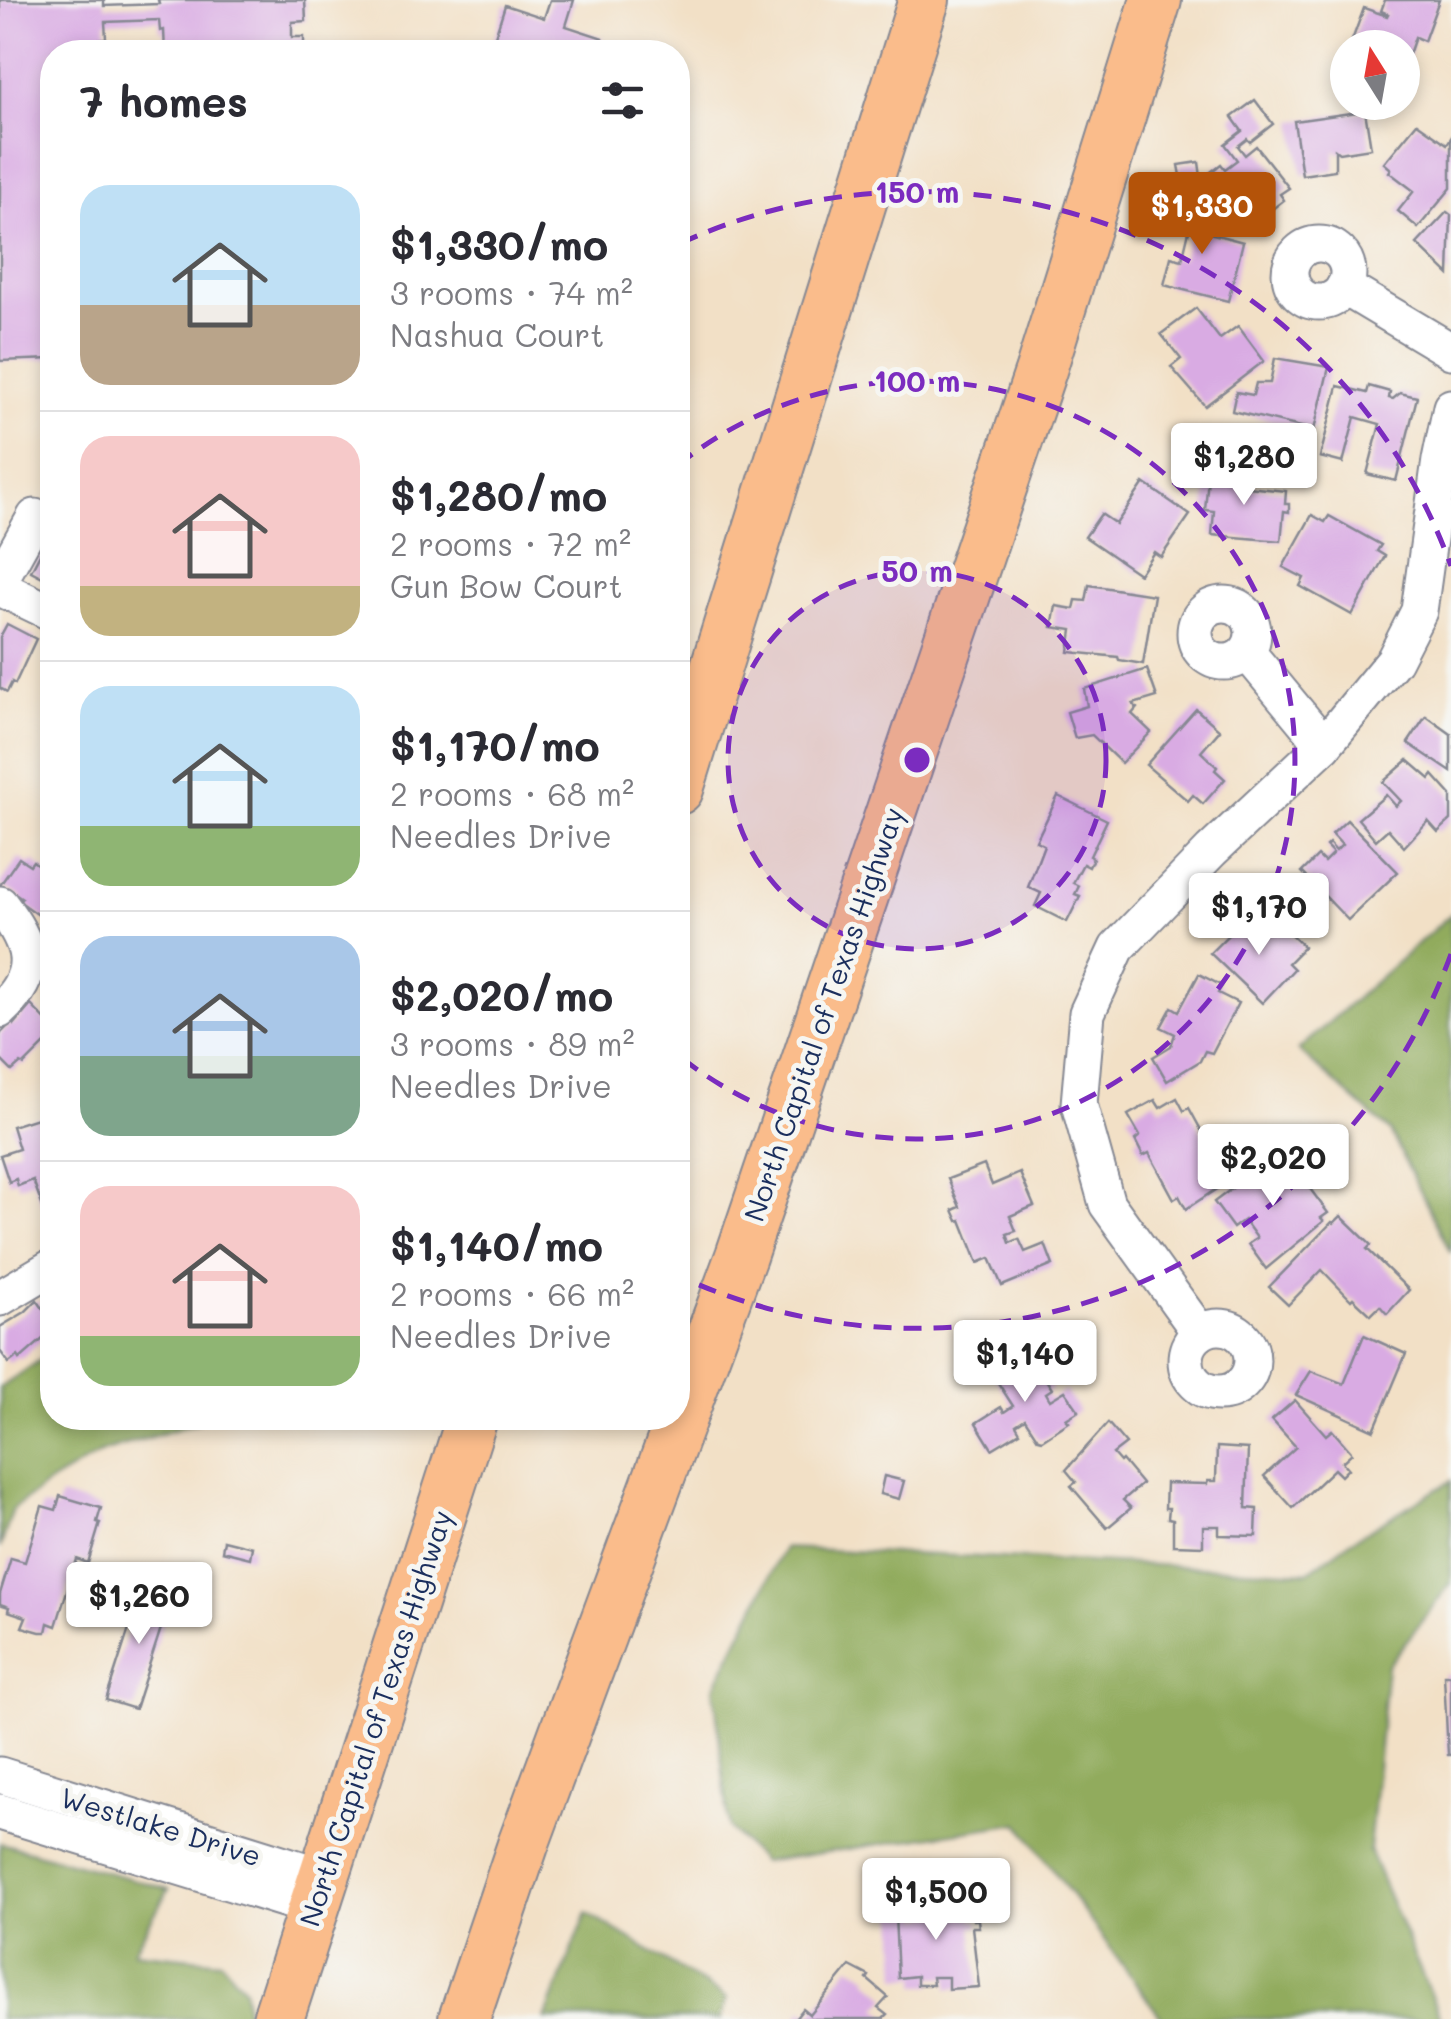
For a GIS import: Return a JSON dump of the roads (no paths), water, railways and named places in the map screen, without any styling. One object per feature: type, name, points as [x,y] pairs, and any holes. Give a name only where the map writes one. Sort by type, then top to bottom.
[{"type":"highway","points":[[690,744],[924,0]]},
{"type":"highway","name":"North Capital of Texas Highway","points":[[690,1392],[740,1256],[1042,370],[1156,0]]},
{"type":"highway","name":"North Capital of Texas Highway","points":[[278,2019],[468,1430]]},
{"type":"highway","name":"North Capital of Texas Highway","points":[[464,2019],[523,1845],[676,1430]]},
{"type":"street","points":[[1344,287],[1451,351]]},
{"type":"street","points":[[1200,1333],[1107,1204],[1079,1104],[1087,1013],[1118,948],[1212,851],[1324,746],[1394,660],[1419,611],[1451,407]]},
{"type":"street","points":[[35,517],[0,584],[40,606]]},
{"type":"street","points":[[1246,652],[1324,746]]},
{"type":"street","points":[[0,904],[23,935],[28,960],[16,996],[0,1010]]},
{"type":"street","points":[[0,1298],[40,1274]]},
{"type":"street","name":"Westlake Drive","points":[[0,1775],[318,1892]]},
{"type":"street","name":"Westlake Drive","points":[[0,1812],[318,1892]]}]
